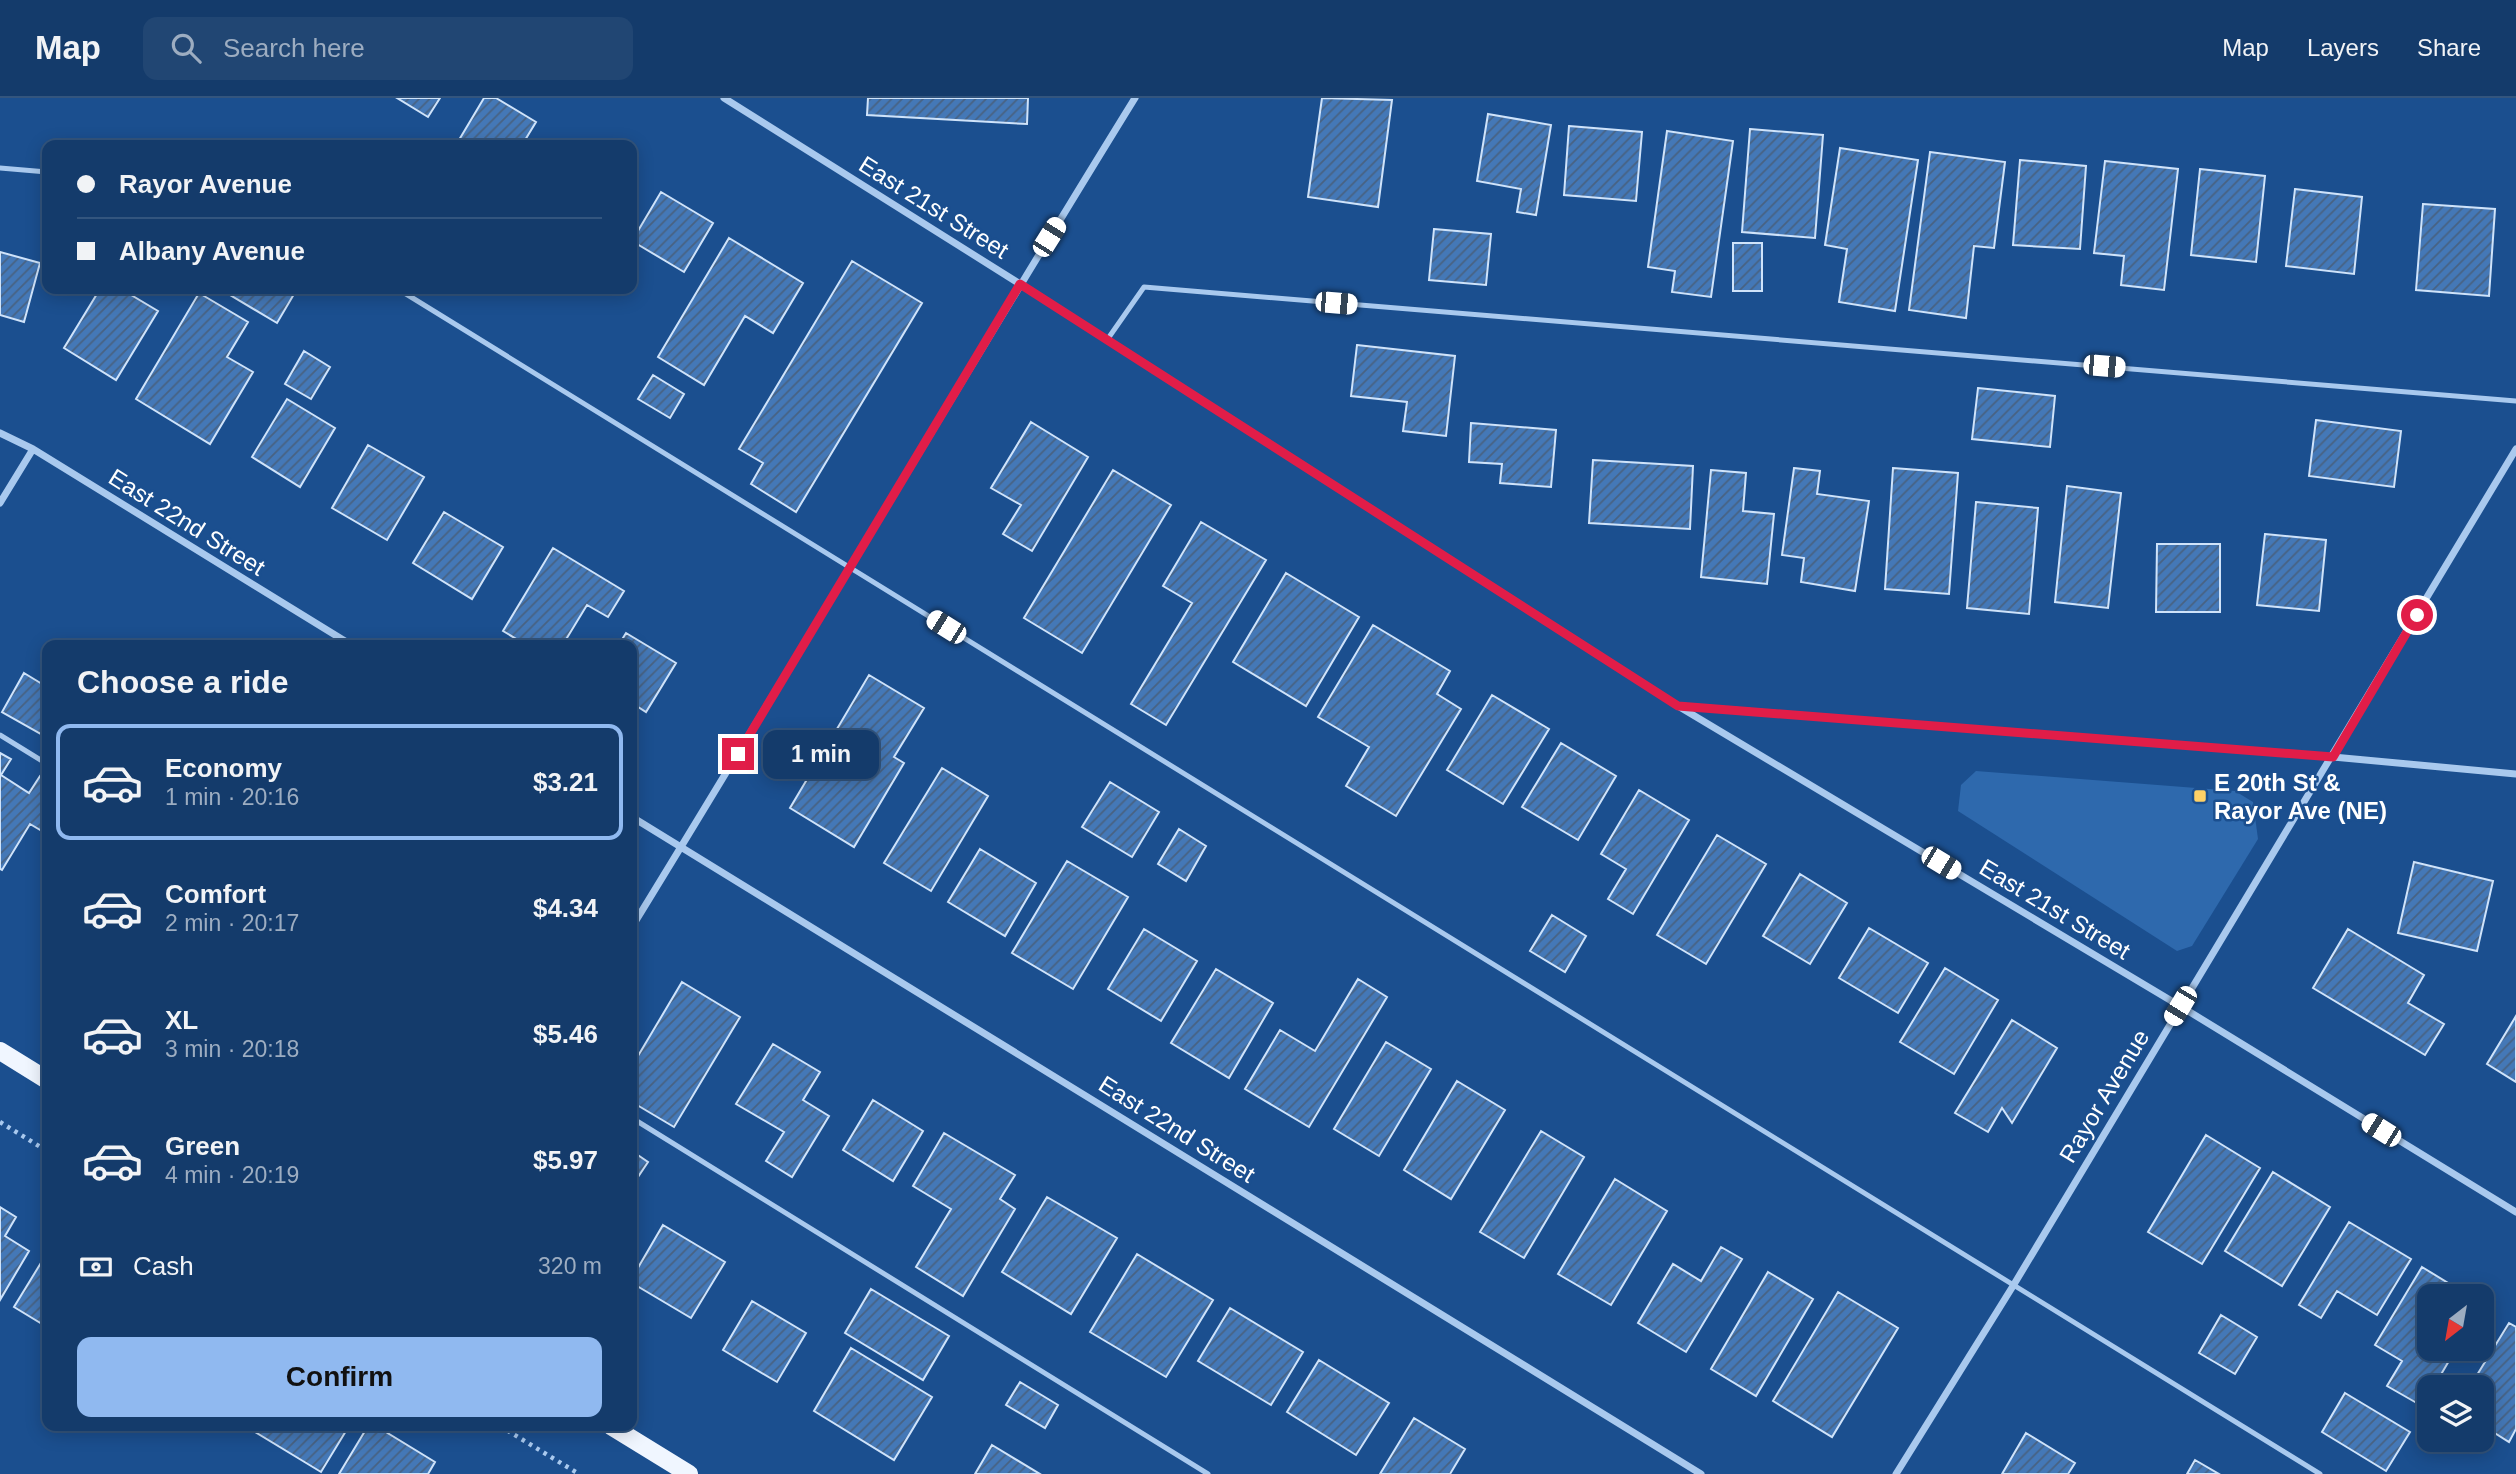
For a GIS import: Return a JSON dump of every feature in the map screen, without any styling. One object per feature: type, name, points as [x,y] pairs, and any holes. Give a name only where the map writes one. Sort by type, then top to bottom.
[{"type":"main road","points":[[0,1051],[42,1077]]},
{"type":"main road","points":[[619,1431],[689,1474]]},
{"type":"street","name":"East 21st Street","points":[[724,98],[1020,284],[1678,706],[2180,1006],[2516,1212]]},
{"type":"street","points":[[637,919],[1135,98]]},
{"type":"street","name":"East 22nd Street","points":[[0,433],[33,449],[343,640]]},
{"type":"street","points":[[0,502],[33,449]]},
{"type":"street","name":"Rayor Avenue","points":[[1896,1474],[2333,757],[2516,449]]},
{"type":"street","points":[[1678,706],[2333,757],[2516,774]]},
{"type":"street","name":"East 22nd Street","points":[[637,820],[1701,1474]]},
{"type":"lane","points":[[0,168],[42,172]]},
{"type":"lane","points":[[1107,340],[1144,286],[2516,401]]},
{"type":"lane","points":[[406,294],[2320,1474]]},
{"type":"lane","points":[[0,735],[42,761]]},
{"type":"lane","points":[[637,1121],[1208,1474]]},
{"type":"path","points":[[0,1122],[42,1148]]},
{"type":"path","points":[[508,1431],[579,1474]]},
{"type":"shaded area","points":[[1976,771],[2235,791],[2253,802],[2258,839],[2192,946],[2177,951],[1958,811],[1961,785]]},
{"type":"building","points":[[397,98],[440,98],[428,117]]},
{"type":"building","points":[[484,98],[496,98],[536,122],[525,140],[459,140]]},
{"type":"building","points":[[868,98],[1028,98],[1027,124],[867,115]]},
{"type":"building","points":[[1322,98],[1392,100],[1378,207],[1308,197]]},
{"type":"building","points":[[1488,114],[1551,125],[1536,215],[1517,212],[1521,189],[1477,181]]},
{"type":"building","points":[[1569,126],[1642,132],[1636,201],[1564,195]]},
{"type":"building","points":[[1750,129],[1823,135],[1815,238],[1742,232]]},
{"type":"building","points":[[1667,131],[1733,141],[1711,297],[1672,292],[1675,271],[1648,267]]},
{"type":"building","points":[[1840,148],[1918,160],[1895,311],[1839,302],[1847,249],[1825,245]]},
{"type":"building","points":[[1930,152],[2005,162],[1994,248],[1974,246],[1966,318],[1909,310]]},
{"type":"building","points":[[2020,160],[2086,166],[2080,249],[2013,245]]},
{"type":"building","points":[[2105,161],[2178,169],[2164,290],[2121,285],[2124,256],[2094,253]]},
{"type":"building","points":[[2200,169],[2265,176],[2256,262],[2191,255]]},
{"type":"building","points":[[2295,189],[2362,197],[2354,274],[2286,266]]},
{"type":"building","points":[[661,192],[713,223],[684,272],[637,244],[637,233]]},
{"type":"building","points":[[2423,204],[2495,209],[2489,296],[2416,290]]},
{"type":"building","points":[[1434,229],[1491,234],[1486,285],[1429,280]]},
{"type":"building","points":[[729,238],[803,283],[773,333],[745,316],[704,385],[658,357]]},
{"type":"building","points":[[1733,243],[1762,243],[1762,291],[1733,291]]},
{"type":"building","points":[[0,252],[40,263],[24,322],[0,315]]},
{"type":"building","points":[[852,261],[922,303],[796,512],[751,484],[763,463],[739,449]]},
{"type":"building","points":[[97,294],[129,294],[158,311],[116,380],[64,348]]},
{"type":"building","points":[[198,294],[248,322],[227,357],[253,372],[210,444],[136,399]]},
{"type":"building","points":[[228,294],[294,294],[277,323]]},
{"type":"building","points":[[1357,345],[1455,356],[1446,436],[1403,431],[1407,402],[1351,396]]},
{"type":"building","points":[[304,351],[330,367],[311,399],[285,384]]},
{"type":"building","points":[[653,375],[684,394],[670,418],[638,399]]},
{"type":"building","points":[[1978,388],[2055,396],[2050,447],[1972,439]]},
{"type":"building","points":[[287,399],[335,428],[300,487],[252,457]]},
{"type":"building","points":[[2316,420],[2401,431],[2394,487],[2309,476]]},
{"type":"building","points":[[1031,422],[1088,457],[1032,551],[1003,534],[1021,505],[991,488]]},
{"type":"building","points":[[1471,423],[1556,430],[1551,487],[1500,483],[1502,464],[1469,462]]},
{"type":"building","points":[[368,445],[424,477],[387,540],[332,508]]},
{"type":"building","points":[[1593,460],[1693,466],[1690,529],[1589,523]]},
{"type":"building","points":[[1794,468],[1820,471],[1817,494],[1869,501],[1855,591],[1801,582],[1804,558],[1782,555]]},
{"type":"building","points":[[1893,468],[1958,473],[1949,594],[1885,589]]},
{"type":"building","points":[[1113,470],[1171,505],[1082,653],[1024,618]]},
{"type":"building","points":[[1711,470],[1746,473],[1743,511],[1774,514],[1767,584],[1701,577]]},
{"type":"building","points":[[2067,486],[2121,493],[2108,608],[2055,602]]},
{"type":"building","points":[[1976,502],[2038,508],[2029,614],[1967,608]]},
{"type":"building","points":[[444,512],[503,547],[472,599],[413,563]]},
{"type":"building","points":[[1201,522],[1266,560],[1166,725],[1131,704],[1192,603],[1163,586]]},
{"type":"building","points":[[2265,534],[2326,540],[2319,611],[2257,605]]},
{"type":"building","points":[[2157,544],[2220,544],[2220,612],[2156,612]]},
{"type":"building","points":[[553,548],[624,591],[608,617],[587,605],[566,640],[518,640],[503,631]]},
{"type":"building","points":[[1286,573],[1359,617],[1306,706],[1233,662]]},
{"type":"building","points":[[1373,625],[1450,671],[1437,694],[1461,709],[1396,816],[1346,786],[1369,747],[1318,717]]},
{"type":"building","points":[[626,633],[676,663],[646,712],[637,706],[637,640],[622,640]]},
{"type":"building","points":[[24,673],[42,684],[41,734],[2,712]]},
{"type":"building","points":[[869,675],[924,708],[894,757],[904,763],[854,847],[790,808]]},
{"type":"building","points":[[1492,695],[1549,729],[1503,804],[1447,770]]},
{"type":"building","points":[[1561,743],[1616,776],[1578,840],[1522,807]]},
{"type":"building","points":[[0,753],[11,759],[1,775],[29,793],[40,776],[42,777],[42,831],[30,824],[2,870]]},
{"type":"building","points":[[942,768],[988,796],[931,891],[884,863]]},
{"type":"building","points":[[1110,782],[1159,812],[1132,857],[1082,827]]},
{"type":"building","points":[[1639,790],[1689,820],[1633,914],[1608,899],[1626,869],[1601,854]]},
{"type":"building","points":[[1179,829],[1206,846],[1186,881],[1158,864]]},
{"type":"building","points":[[1717,835],[1766,864],[1706,964],[1657,935]]},
{"type":"building","points":[[980,849],[1036,883],[1005,936],[948,902]]},
{"type":"building","points":[[1067,861],[1128,897],[1073,989],[1012,953]]},
{"type":"building","points":[[2414,862],[2493,881],[2477,951],[2398,933]]},
{"type":"building","points":[[1800,874],[1847,903],[1810,964],[1763,936]]},
{"type":"building","points":[[1552,915],[1586,936],[1565,972],[1530,951]]},
{"type":"building","points":[[1869,928],[1928,963],[1898,1013],[1839,978]]},
{"type":"building","points":[[1144,929],[1197,961],[1161,1021],[1108,989]]},
{"type":"building","points":[[2348,929],[2424,975],[2408,1003],[2444,1024],[2425,1055],[2313,988]]},
{"type":"building","points":[[1945,968],[1998,1000],[1954,1074],[1900,1042]]},
{"type":"building","points":[[1216,969],[1273,1003],[1229,1078],[1171,1043]]},
{"type":"building","points":[[1358,979],[1387,997],[1309,1127],[1245,1089],[1280,1030],[1315,1051]]},
{"type":"building","points":[[682,982],[740,1017],[674,1127],[637,1105],[637,1058]]},
{"type":"building","points":[[2516,1016],[2516,1082],[2487,1064]]},
{"type":"building","points":[[2012,1020],[2057,1048],[2012,1123],[2002,1108],[1988,1132],[1955,1113]]},
{"type":"building","points":[[1386,1042],[1431,1069],[1379,1156],[1334,1129]]},
{"type":"building","points":[[773,1044],[820,1072],[803,1100],[829,1116],[792,1177],[766,1161],[784,1132],[736,1104]]},
{"type":"building","points":[[1457,1081],[1505,1110],[1451,1199],[1404,1170]]},
{"type":"building","points":[[873,1100],[923,1131],[893,1181],[843,1150]]},
{"type":"building","points":[[1541,1131],[1584,1157],[1524,1258],[1480,1232]]},
{"type":"building","points":[[944,1133],[1015,1175],[1000,1199],[1015,1209],[963,1296],[916,1267],[951,1209],[913,1186]]},
{"type":"building","points":[[2206,1135],[2260,1168],[2202,1264],[2148,1232]]},
{"type":"building","points":[[637,1154],[648,1162],[637,1178]]},
{"type":"building","points":[[2273,1172],[2330,1207],[2282,1286],[2225,1251]]},
{"type":"building","points":[[1615,1179],[1667,1211],[1611,1305],[1558,1274]]},
{"type":"building","points":[[1047,1197],[1117,1238],[1071,1314],[1002,1272]]},
{"type":"building","points":[[0,1207],[16,1217],[5,1236],[29,1251],[0,1300]]},
{"type":"building","points":[[2349,1222],[2411,1259],[2377,1315],[2337,1291],[2321,1318],[2299,1305]]},
{"type":"building","points":[[663,1225],[725,1262],[691,1318],[637,1286],[637,1269]]},
{"type":"building","points":[[1721,1247],[1742,1259],[1686,1352],[1638,1323],[1673,1264],[1701,1281]]},
{"type":"building","points":[[1137,1254],[1213,1300],[1166,1377],[1090,1332]]},
{"type":"building","points":[[42,1261],[42,1324],[14,1307]]},
{"type":"building","points":[[2422,1267],[2450,1284],[2417,1284],[2417,1362],[2448,1362],[2441,1375],[2417,1375],[2417,1403],[2387,1386],[2402,1361],[2375,1345]]},
{"type":"building","points":[[1768,1272],[1813,1299],[1756,1396],[1711,1369]]},
{"type":"building","points":[[871,1289],[949,1336],[923,1380],[845,1333]]},
{"type":"building","points":[[1838,1292],[1898,1328],[1832,1437],[1773,1401]]},
{"type":"building","points":[[752,1301],[806,1333],[777,1382],[723,1350]]},
{"type":"building","points":[[1230,1308],[1303,1352],[1271,1405],[1198,1361]]},
{"type":"building","points":[[2221,1315],[2257,1337],[2235,1374],[2199,1353]]},
{"type":"building","points":[[2509,1323],[2516,1327],[2516,1429],[2509,1442],[2494,1433],[2494,1375],[2477,1375],[2485,1362],[2494,1362],[2494,1347]]},
{"type":"building","points":[[851,1348],[932,1397],[894,1460],[814,1411]]},
{"type":"building","points":[[1319,1360],[1389,1403],[1356,1455],[1287,1412]]},
{"type":"building","points":[[1020,1382],[1058,1405],[1045,1428],[1006,1405]]},
{"type":"building","points":[[2345,1393],[2410,1432],[2386,1471],[2322,1432]]},
{"type":"building","points":[[1414,1418],[1465,1449],[1450,1474],[1380,1474]]},
{"type":"building","points":[[253,1431],[346,1431],[321,1472]]},
{"type":"building","points":[[365,1431],[384,1431],[435,1462],[428,1474],[339,1474]]},
{"type":"building","points":[[2026,1433],[2075,1463],[2068,1474],[2002,1474]]},
{"type":"building","points":[[992,1445],[1040,1474],[975,1474]]},
{"type":"building","points":[[2195,1460],[2219,1474],[2187,1474]]},
{"type":"place","name":"E 20th St & Rayor Ave (NE)","points":[[2200,796]]},
{"type":"route","points":[[738,754],[1020,284],[1678,706],[2333,757],[2417,615]]}]
